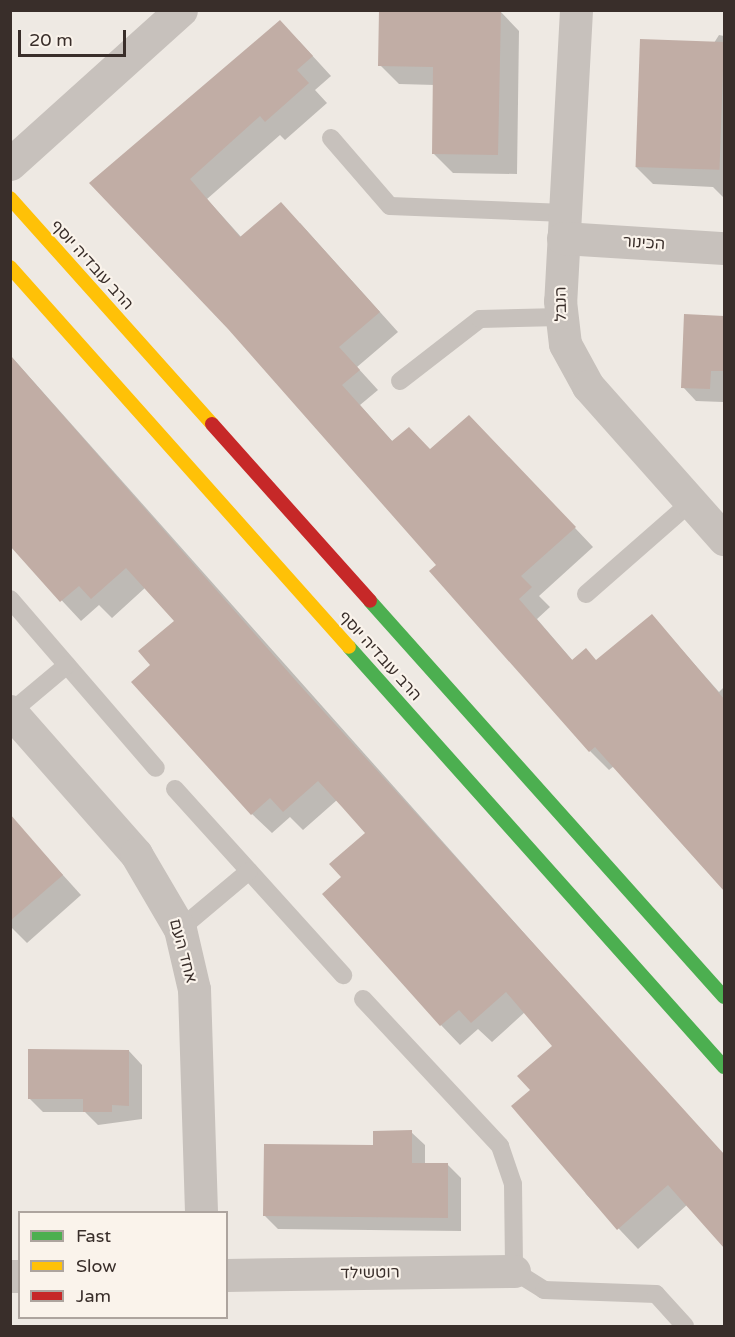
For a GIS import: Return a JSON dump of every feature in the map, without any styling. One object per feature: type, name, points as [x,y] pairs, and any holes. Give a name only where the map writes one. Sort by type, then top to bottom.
[{"type":"street","points":[[10,164],[181,10]]},
{"type":"street","name":"הנבל","points":[[576,10],[560,317],[569,353],[588,386],[724,539]]},
{"type":"street","name":"הרב עובדיה יוסף","points":[[10,198],[724,997]]},
{"type":"street","name":"הכינור","points":[[564,225],[724,248]]},
{"type":"street","name":"הרב עובדיה יוסף","points":[[10,267],[724,1067]]},
{"type":"street","name":"אחד העם","points":[[11,712],[135,854],[180,929],[194,989],[201,1211]]},
{"type":"street","name":"רוטשילד","points":[[228,1275],[514,1271]]},
{"type":"lane","points":[[331,138],[390,206],[564,225]]},
{"type":"lane","points":[[399,381],[480,319],[560,317]]},
{"type":"lane","points":[[586,594],[691,502]]},
{"type":"lane","points":[[10,600],[156,768]]},
{"type":"lane","points":[[11,712],[67,665]]},
{"type":"lane","points":[[175,789],[343,975]]},
{"type":"lane","points":[[180,929],[249,872]]},
{"type":"lane","points":[[363,999],[500,1146],[513,1184],[514,1271],[544,1290],[656,1293],[685,1326]]},
{"type":"building","points":[[379,10],[501,10],[498,155],[432,154],[433,67],[378,66]]},
{"type":"building","points":[[280,20],[313,56],[297,70],[309,83],[265,122],[260,116],[190,179],[240,237],[281,202],[380,312],[339,347],[360,370],[342,385],[392,441],[409,427],[430,449],[469,415],[576,527],[521,576],[532,587],[519,599],[572,660],[586,648],[596,660],[652,614],[724,699],[724,891],[595,747],[589,752],[429,571],[436,565],[228,329],[89,183]]},
{"type":"building","points":[[640,39],[724,42],[719,170],[636,167]]},
{"type":"building","points":[[684,314],[724,316],[724,371],[711,371],[710,389],[681,388]]},
{"type":"building","points":[[10,355],[297,682],[724,1154],[724,1248],[668,1185],[617,1230],[511,1106],[530,1090],[517,1076],[552,1046],[506,992],[471,1023],[459,1010],[440,1026],[322,894],[341,877],[329,864],[365,833],[342,807],[318,781],[283,812],[270,798],[251,815],[131,682],[150,665],[138,651],[174,621],[126,568],[91,599],[79,586],[60,602],[10,546]]},
{"type":"building","points":[[10,814],[63,875],[10,921]]},
{"type":"building","points":[[28,1049],[129,1050],[129,1106],[112,1105],[112,1112],[83,1112],[83,1099],[28,1099]]},
{"type":"building","points":[[412,1130],[412,1163],[448,1163],[448,1218],[263,1216],[264,1144],[373,1145],[373,1131]]},
{"type":"traffic: fast","points":[[370,601],[724,997]]},
{"type":"traffic: fast","points":[[349,647],[724,1067]]},
{"type":"traffic: slow","points":[[10,198],[212,424]]},
{"type":"traffic: slow","points":[[10,267],[349,647]]},
{"type":"traffic: jam","points":[[212,424],[370,601]]}]
